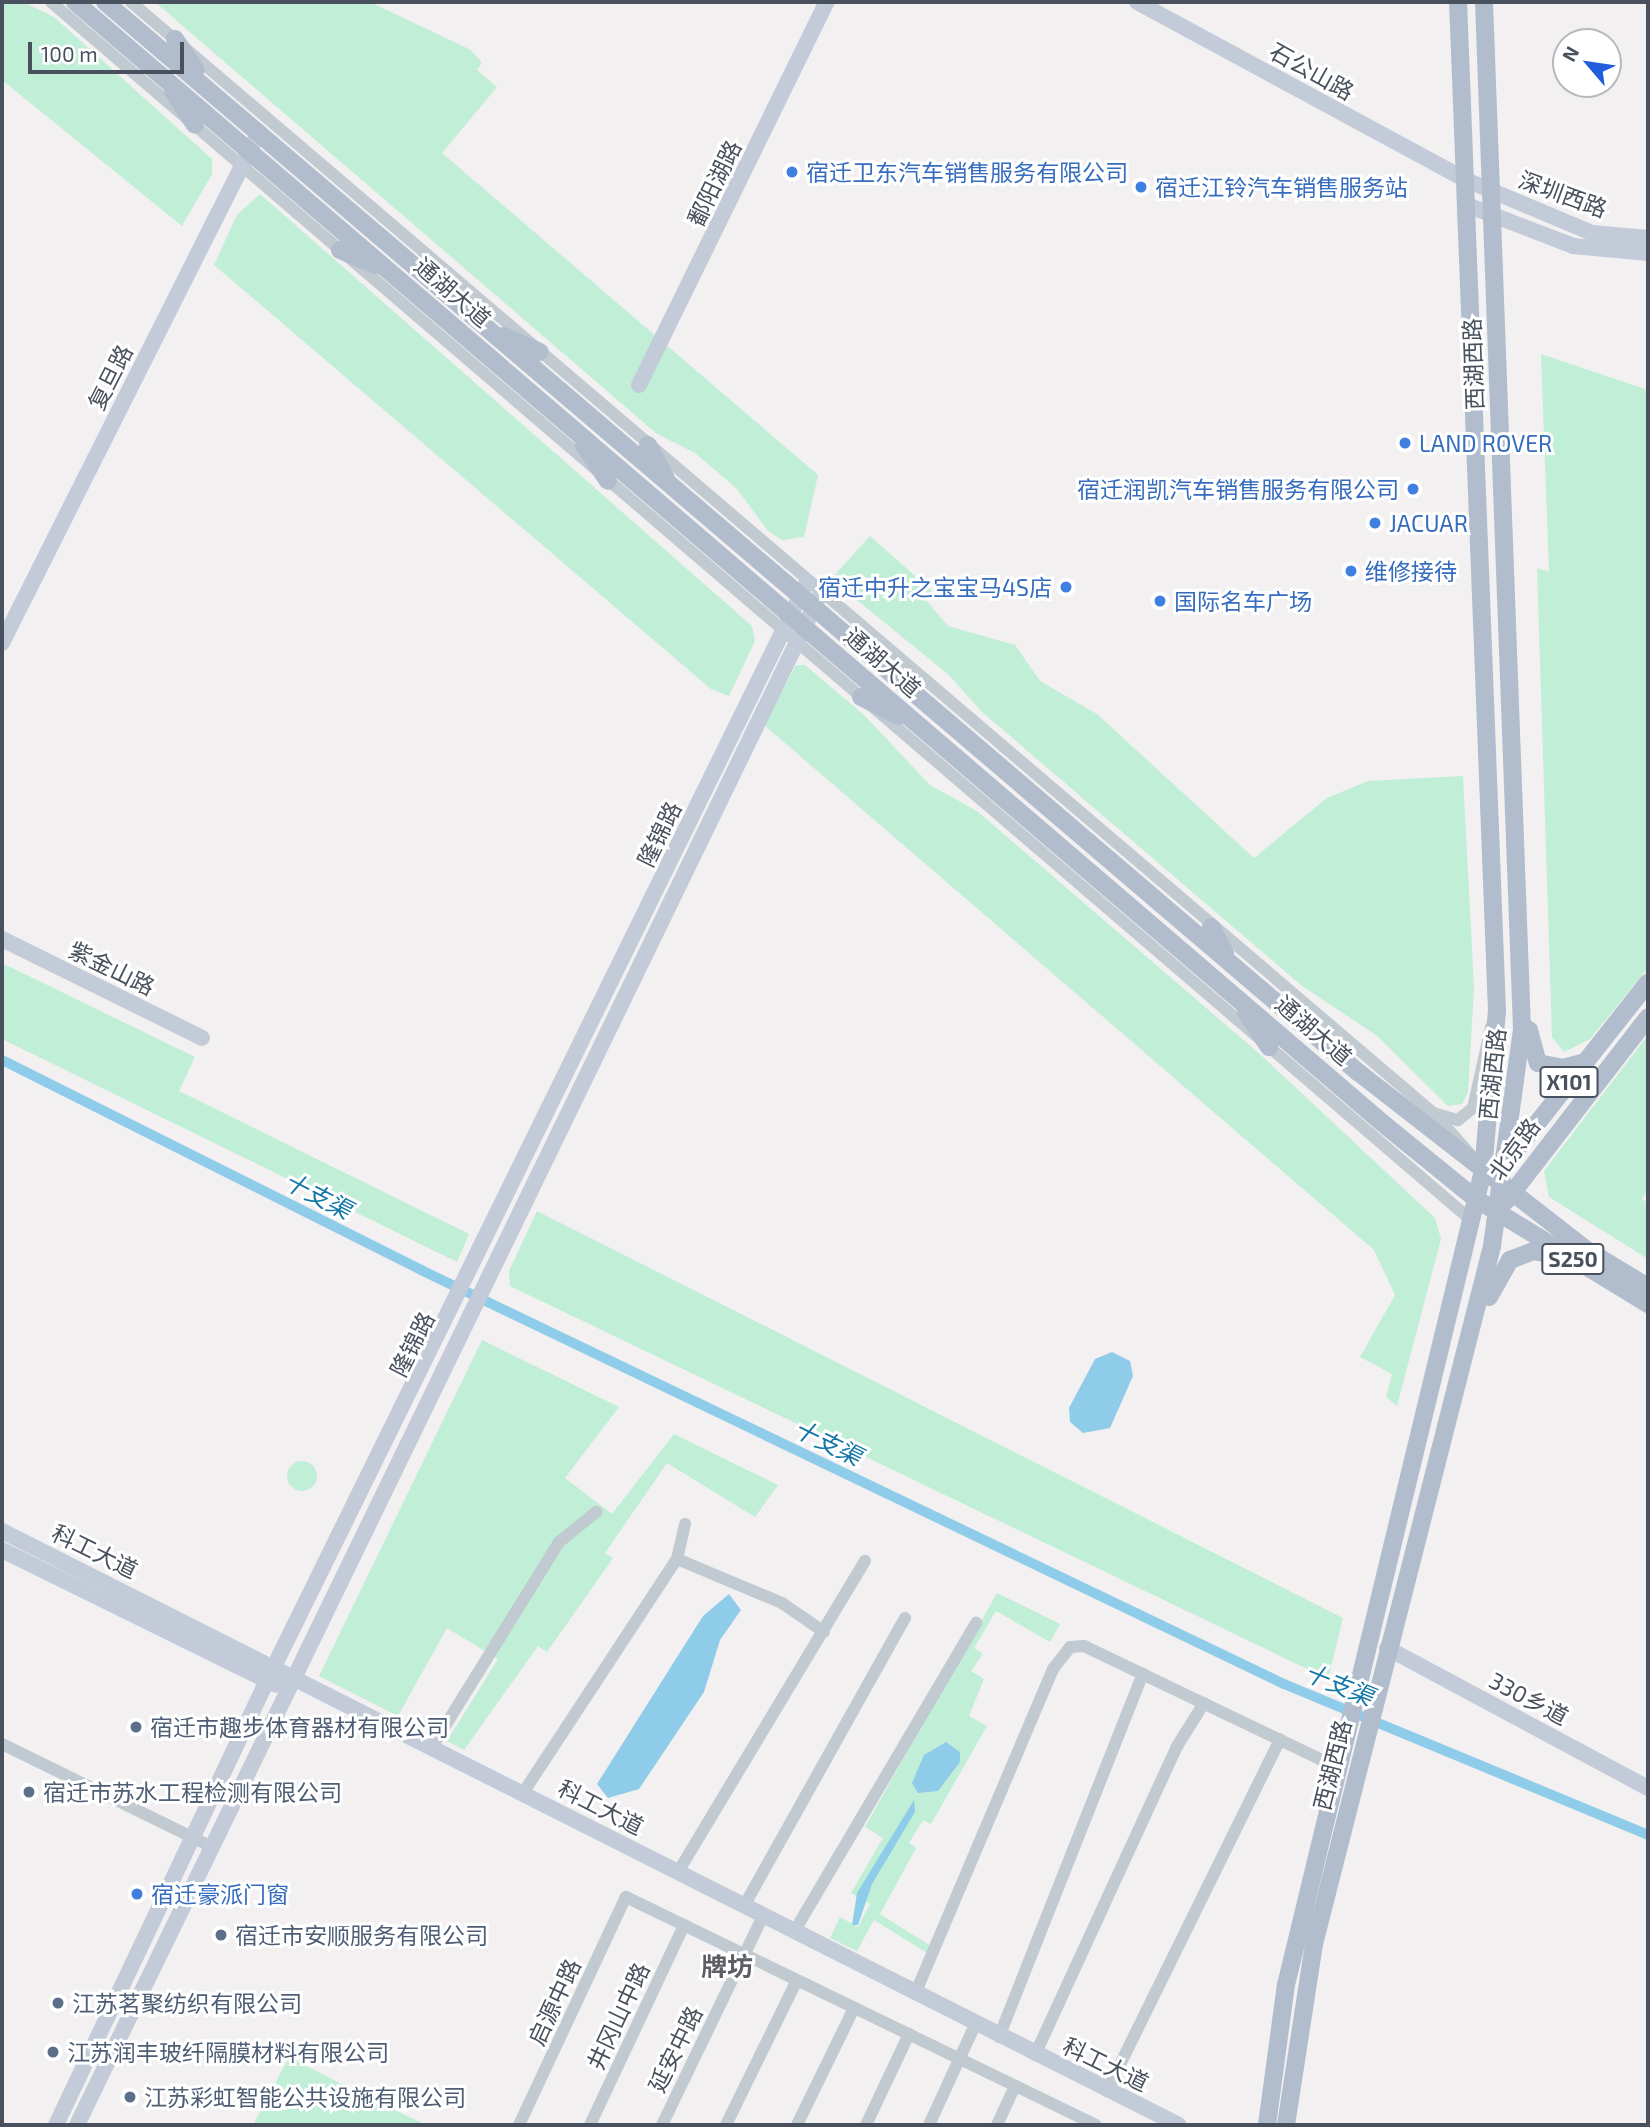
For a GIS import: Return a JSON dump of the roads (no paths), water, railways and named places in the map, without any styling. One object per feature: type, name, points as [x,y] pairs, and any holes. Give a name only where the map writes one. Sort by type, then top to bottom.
[{"type":"main road","name":"通湖大道","points":[[75,2],[166,79],[246,158],[394,273],[570,425],[793,628],[923,728],[1476,1199],[1648,1304]]},
{"type":"main road","name":"通湖大道","points":[[105,2],[671,489],[810,595],[1232,965],[1483,1171],[1648,1287]]},
{"type":"main road","name":"西湖西路","points":[[1267,2125],[1286,1985],[1483,1171],[1497,1011],[1458,2]]},
{"type":"main road","name":"西湖西路","points":[[1286,2125],[1308,1971],[1387,1648],[1445,1433],[1499,1213],[1508,1190],[1507,1162],[1522,994],[1484,2]]},
{"type":"main road","points":[[175,40],[210,90]]},
{"type":"main road","points":[[166,79],[195,125]]},
{"type":"main road","points":[[340,250],[394,273]]},
{"type":"main road","points":[[487,328],[540,352]]},
{"type":"main road","points":[[570,425],[608,481]]},
{"type":"main road","points":[[648,445],[671,489]]},
{"type":"main road","points":[[861,697],[923,728]]},
{"type":"main road","points":[[1211,927],[1232,965]]},
{"type":"main road","name":"北京路","points":[[1483,1171],[1507,1162],[1648,983]]},
{"type":"main road","points":[[1232,992],[1269,1047]]},
{"type":"main road","points":[[1522,994],[1538,1063],[1563,1068],[1586,1062]]},
{"type":"main road","name":"北京路","points":[[1508,1190],[1648,1017]]},
{"type":"main road","points":[[1445,1433],[1500,1271],[1532,1251],[1580,1264]]},
{"type":"street","points":[[51,2],[195,125],[246,158],[340,250],[608,481],[793,628],[861,697],[1471,1220]]},
{"type":"street","name":"鄱阳湖路","points":[[818,2],[636,383],[827,2]]},
{"type":"street","name":"石公山路","points":[[1137,2],[1466,180]]},
{"type":"street","points":[[135,3],[648,445],[810,595],[1433,1113],[1483,1171]]},
{"type":"street","name":"复旦路","points":[[2,643],[259,132]]},
{"type":"street","name":"深圳西路","points":[[1466,180],[1592,233],[1648,238]]},
{"type":"street","name":"深圳西路","points":[[1467,205],[1573,246],[1648,253]]},
{"type":"street","name":"隆锦路","points":[[77,2125],[289,1683],[444,1345],[810,595]]},
{"type":"street","name":"紫金山路","points":[[2,939],[202,1038]]},
{"type":"street","points":[[1433,1113],[1458,1120],[1473,1108],[1497,1011]]},
{"type":"street","name":"隆锦路","points":[[56,2125],[270,1674],[444,1345]]},
{"type":"street","points":[[432,1747],[559,1542],[596,1512]]},
{"type":"street","points":[[523,1793],[677,1559],[685,1524]]},
{"type":"street","name":"科工大道","points":[[2,1531],[270,1674]]},
{"type":"street","name":"科工大道","points":[[2,1550],[432,1747],[975,2025],[1179,2125]]},
{"type":"street","points":[[677,1559],[782,1603],[824,1632]]},
{"type":"street","points":[[678,1872],[865,1561]]},
{"type":"street","points":[[744,1906],[905,1618]]},
{"type":"street","points":[[794,1932],[976,1623]]},
{"type":"street","points":[[915,1994],[1061,1654],[1084,1646],[1280,1739],[1339,1758]]},
{"type":"street","name":"330乡道","points":[[1387,1648],[1648,1788]]},
{"type":"street","points":[[999,2037],[1143,1674]]},
{"type":"street","points":[[1035,2055],[1176,1748],[1204,1703]]},
{"type":"street","points":[[1107,2091],[1280,1739]]},
{"type":"street","points":[[2,1744],[210,1846]]},
{"type":"street","name":"启源中路","points":[[519,2125],[626,1897],[684,1925]]},
{"type":"street","name":"延安中路","points":[[662,2125],[763,1916]]},
{"type":"street","points":[[684,1925],[1016,2086],[1070,2120],[1096,2125]]},
{"type":"street","name":"井冈山中路","points":[[590,2125],[684,1925]]},
{"type":"street","points":[[726,2125],[797,1980]]},
{"type":"street","points":[[797,2125],[854,2008]]},
{"type":"street","points":[[929,2125],[975,2025]]},
{"type":"street","points":[[866,2125],[909,2034]]},
{"type":"street","points":[[997,2125],[1016,2086]]},
{"type":"water","points":[[1112,1352],[1130,1361],[1133,1376],[1110,1428],[1083,1433],[1070,1422],[1069,1408],[1095,1359]]},
{"type":"water","points":[[729,1594],[741,1610],[720,1640],[704,1692],[639,1789],[608,1798],[597,1784],[703,1616]]},
{"type":"water","points":[[946,1742],[960,1752],[960,1762],[938,1791],[918,1793],[912,1783],[924,1755]]},
{"type":"water","points":[[914,1800],[915,1812],[872,1884],[858,1925],[852,1925],[857,1893]]},
{"type":"waterway","name":"十支渠","points":[[2,1060],[421,1270],[1284,1684],[1648,1835]]},
{"type":"place","name":"宿迁卫东汽车销售服务有限公司","points":[[792,172]]},
{"type":"place","name":"宿迁江铃汽车销售服务站","points":[[1141,187]]},
{"type":"place","name":"LAND ROVER","points":[[1405,443]]},
{"type":"place","name":"宿迁润凯汽车销售服务有限公司","points":[[1413,489]]},
{"type":"place","name":"JACUAR","points":[[1375,523]]},
{"type":"place","name":"维修接待","points":[[1351,571]]},
{"type":"place","name":"宿迁中升之宝宝马4S店","points":[[1066,587]]},
{"type":"place","name":"国际名车广场","points":[[1160,601]]},
{"type":"place","name":"宿迁市趣步体育器材有限公司","points":[[136,1727]]},
{"type":"place","name":"宿迁市苏水工程检测有限公司","points":[[29,1792]]},
{"type":"place","name":"宿迁豪派门窗","points":[[137,1894]]},
{"type":"place","name":"宿迁市安顺服务有限公司","points":[[221,1935]]},
{"type":"place","name":"江苏茗聚纺织有限公司","points":[[58,2003]]},
{"type":"place","name":"江苏润丰玻纤隔膜材料有限公司","points":[[53,2052]]},
{"type":"place","name":"江苏彩虹智能公共设施有限公司","points":[[130,2097]]},
{"type":"district","name":"牌坊","points":[[727,1966]]}]
